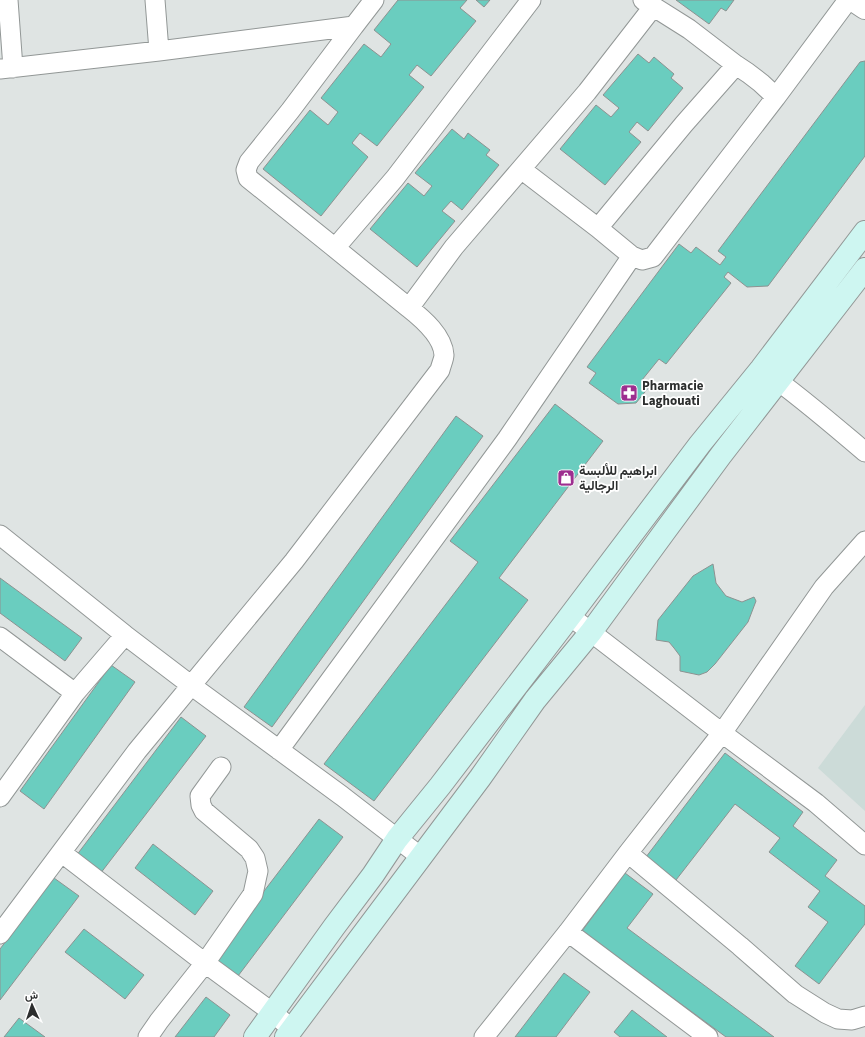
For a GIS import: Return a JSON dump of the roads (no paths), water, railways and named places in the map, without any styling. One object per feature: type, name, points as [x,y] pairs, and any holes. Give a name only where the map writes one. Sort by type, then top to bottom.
[{"type":"main road","points":[[255,1037],[373,875],[397,839],[440,786],[700,444],[761,369],[865,232]]},
{"type":"main road","points":[[289,1033],[480,778],[535,700],[591,632],[665,530],[865,269]]},
{"type":"street","points":[[8,0],[7,69],[354,26]]},
{"type":"street","points":[[155,0],[159,51]]},
{"type":"street","points":[[0,934],[137,751],[294,561],[440,370],[444,355],[440,340],[424,321],[248,178],[246,170],[249,162],[290,111],[374,0]]},
{"type":"street","points":[[336,248],[395,178],[469,79],[531,0]]},
{"type":"street","points":[[521,169],[632,256],[642,260],[654,257],[848,0]]},
{"type":"street","points":[[853,0],[865,8]]},
{"type":"street","points":[[409,308],[454,247],[587,92],[648,3],[689,29],[762,83],[776,97]]},
{"type":"street","points":[[598,228],[684,124],[736,65]]},
{"type":"street","points":[[279,750],[507,439],[632,256]]},
{"type":"street","points":[[761,369],[778,381],[865,452]]},
{"type":"street","points":[[0,535],[125,635],[342,796],[421,857]]},
{"type":"street","points":[[484,1037],[722,734],[824,587],[865,541]]},
{"type":"street","points":[[570,616],[722,734],[816,803],[865,846]]},
{"type":"street","points":[[0,797],[75,693],[125,635]]},
{"type":"street","points":[[0,637],[75,693]]},
{"type":"street","points":[[148,1037],[205,964],[253,894],[258,871],[255,858],[249,849],[204,811],[201,804],[200,796],[221,767]]},
{"type":"street","points":[[62,853],[205,964],[273,1013],[289,1033]]},
{"type":"street","points":[[628,853],[796,994],[825,1013],[838,1019],[852,1020],[865,1016]]},
{"type":"street","points":[[568,932],[708,1037]]},
{"type":"place","name":"Pharmacie Laghouati","points":[[629,393]]},
{"type":"place","name":"ابراهيم للألبسة الرجالية","points":[[566,478]]}]
